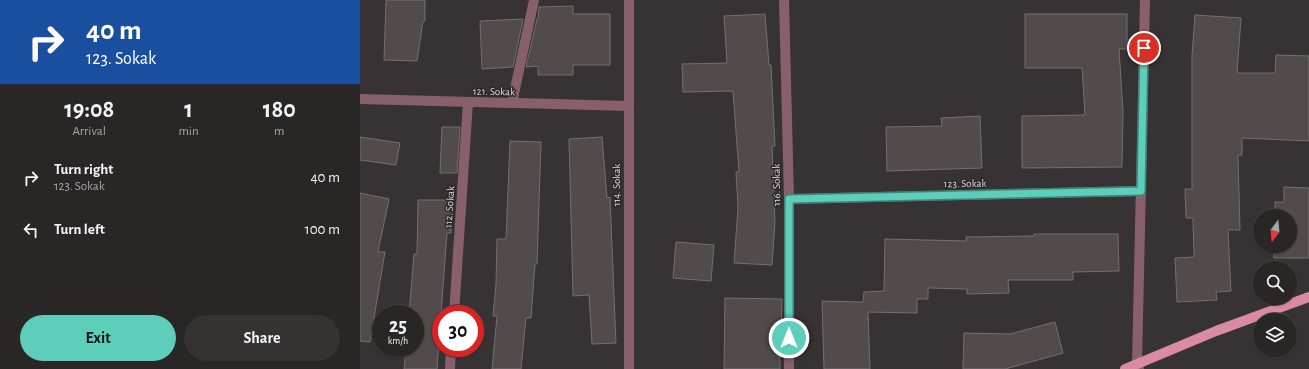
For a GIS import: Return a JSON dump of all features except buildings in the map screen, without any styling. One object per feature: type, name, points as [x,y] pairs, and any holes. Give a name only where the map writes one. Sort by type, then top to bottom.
[{"type":"main road","points":[[1126,369],[1138,367],[1216,331],[1309,297]]},
{"type":"street","points":[[512,103],[534,0]]},
{"type":"street","name":"114. Sokak","points":[[629,0],[629,369]]},
{"type":"street","name":"116. Sokak","points":[[784,0],[789,199],[789,369]]},
{"type":"street","points":[[1138,367],[1145,0]]},
{"type":"street","name":"121. Sokak","points":[[360,99],[628,106]]},
{"type":"street","name":"112. Sokak","points":[[455,305],[468,102]]},
{"type":"street","name":"123. Sokak","points":[[789,199],[1141,191]]},
{"type":"street","points":[[450,369],[451,357]]},
{"type":"route","points":[[789,338],[789,199],[1141,191],[1144,48]]}]
